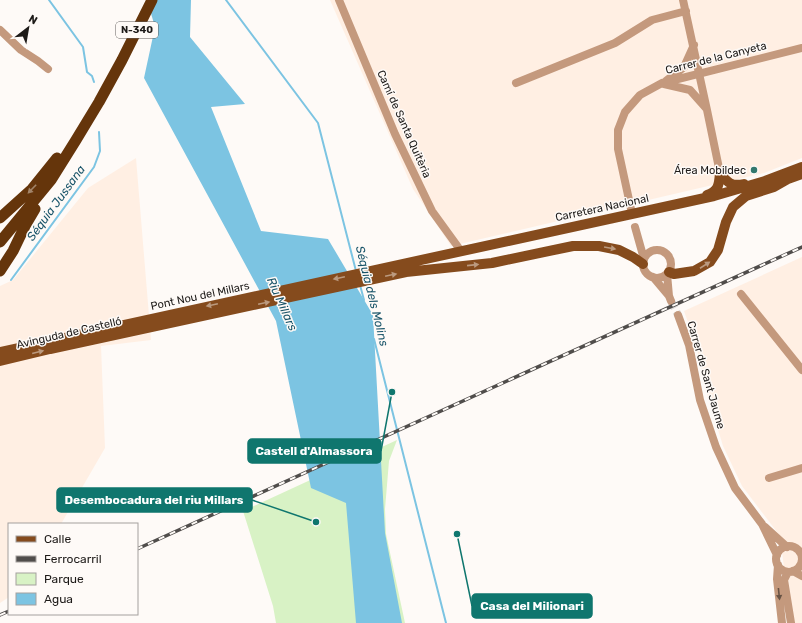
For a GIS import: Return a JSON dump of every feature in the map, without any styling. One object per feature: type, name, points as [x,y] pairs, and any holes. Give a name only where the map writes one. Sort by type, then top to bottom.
[{"type":"highway","name":"N-340","points":[[0,242],[51,180],[99,102],[152,0]]},
{"type":"highway","points":[[0,218],[32,189],[66,146],[76,140]]},
{"type":"highway","points":[[0,271],[13,251],[25,226],[45,195],[51,180]]},
{"type":"main road","name":"Carretera Nacional","points":[[406,268],[421,267],[714,201],[784,177],[802,166]]},
{"type":"main road","points":[[720,173],[726,181],[737,186],[771,176],[784,177]]},
{"type":"main road","points":[[688,202],[715,191],[718,187],[720,173]]},
{"type":"main road","name":"Carretera Nacional","points":[[406,268],[461,251],[688,202],[765,181],[802,174]]},
{"type":"main road","points":[[668,273],[674,274],[694,272],[710,262],[718,250],[726,222],[733,207],[746,196],[774,187],[784,177]]},
{"type":"main road","points":[[406,268],[492,262],[573,246],[600,246],[619,250],[644,262]]},
{"type":"main road","name":"Pont Nou del Millars","points":[[143,325],[406,268]]},
{"type":"main road","name":"Avinguda de Castelló","points":[[0,352],[143,325]]},
{"type":"main road","name":"Avinguda de Castelló","points":[[0,361],[143,325]]},
{"type":"street","name":"Camí de Santa Quitèria","points":[[339,0],[395,134],[432,211],[461,251]]},
{"type":"street","points":[[683,0],[694,45],[720,173]]},
{"type":"street","points":[[516,83],[615,43],[652,20],[686,11]]},
{"type":"street","points":[[0,30],[21,50],[48,69]]},
{"type":"street","points":[[662,83],[684,67],[694,45]]},
{"type":"street","name":"Carrer de la Canyeta","points":[[631,209],[618,149],[618,130],[625,112],[640,96],[662,83],[802,48]]},
{"type":"street","points":[[662,83],[690,90],[707,110]]},
{"type":"street","points":[[635,227],[645,269],[670,298],[668,273],[671,264],[669,256],[663,251],[655,250],[638,239]]},
{"type":"street","points":[[644,262],[648,253],[655,250]]},
{"type":"street","points":[[653,277],[660,277],[668,273]]},
{"type":"street","points":[[741,294],[802,370]]},
{"type":"street","name":"Carrer de Sant Jaume","points":[[678,315],[689,345],[700,400],[716,447],[735,488],[762,524],[787,547]]},
{"type":"street","points":[[769,478],[802,468]]},
{"type":"street","name":"Carrer de Sant Jaume","points":[[762,524],[777,555]]},
{"type":"street","points":[[782,623],[777,579],[778,565],[776,562],[777,555],[781,550],[787,547],[795,548],[802,556],[799,567],[790,572],[784,580],[791,623]]},
{"type":"street","points":[[778,565],[784,571],[802,576]]},
{"type":"shaded area","points":[[330,0],[802,0],[802,158],[764,173],[451,246],[413,189]]},
{"type":"shaded area","points":[[136,158],[151,340],[101,346],[105,448],[62,523],[8,523],[8,598],[0,603],[0,286],[13,280],[88,188]]},
{"type":"shaded area","points":[[802,257],[802,623],[791,623],[780,536],[742,486],[723,446],[708,397],[696,345],[684,311]]},
{"type":"green space","points":[[397,440],[389,461],[385,509],[386,534],[405,623],[276,623],[273,606],[243,511]]},
{"type":"water","name":"Riu Millars","points":[[147,0],[191,0],[190,37],[245,104],[211,107],[261,231],[328,239],[373,315],[385,533],[402,623],[356,623],[346,503],[311,488],[276,321],[144,78],[155,27]]},
{"type":"waterway","name":"Séquia Jussana","points":[[49,0],[83,47],[87,72],[92,76],[94,82]]},
{"type":"waterway","name":"Séquia dels Molins","points":[[226,0],[318,123],[356,271]]},
{"type":"waterway","name":"Séquia Jussana","points":[[11,280],[94,167],[100,151],[99,132]]},
{"type":"waterway","name":"Séquia dels Molins","points":[[360,285],[364,300]]},
{"type":"waterway","name":"Séquia dels Molins","points":[[374,339],[446,623]]},
{"type":"tunnel","points":[[671,301],[678,315]]},
{"type":"railway","points":[[138,549],[802,247]]},
{"type":"railway","points":[[0,615],[8,611]]},
{"type":"place","name":"Área Mobildec","points":[[754,170]]},
{"type":"place","name":"Castell d'Almassora","points":[[392,392]]},
{"type":"place","name":"Desembocadura del riu Millars","points":[[316,522]]},
{"type":"place","name":"Casa del Milionari","points":[[457,534]]}]
